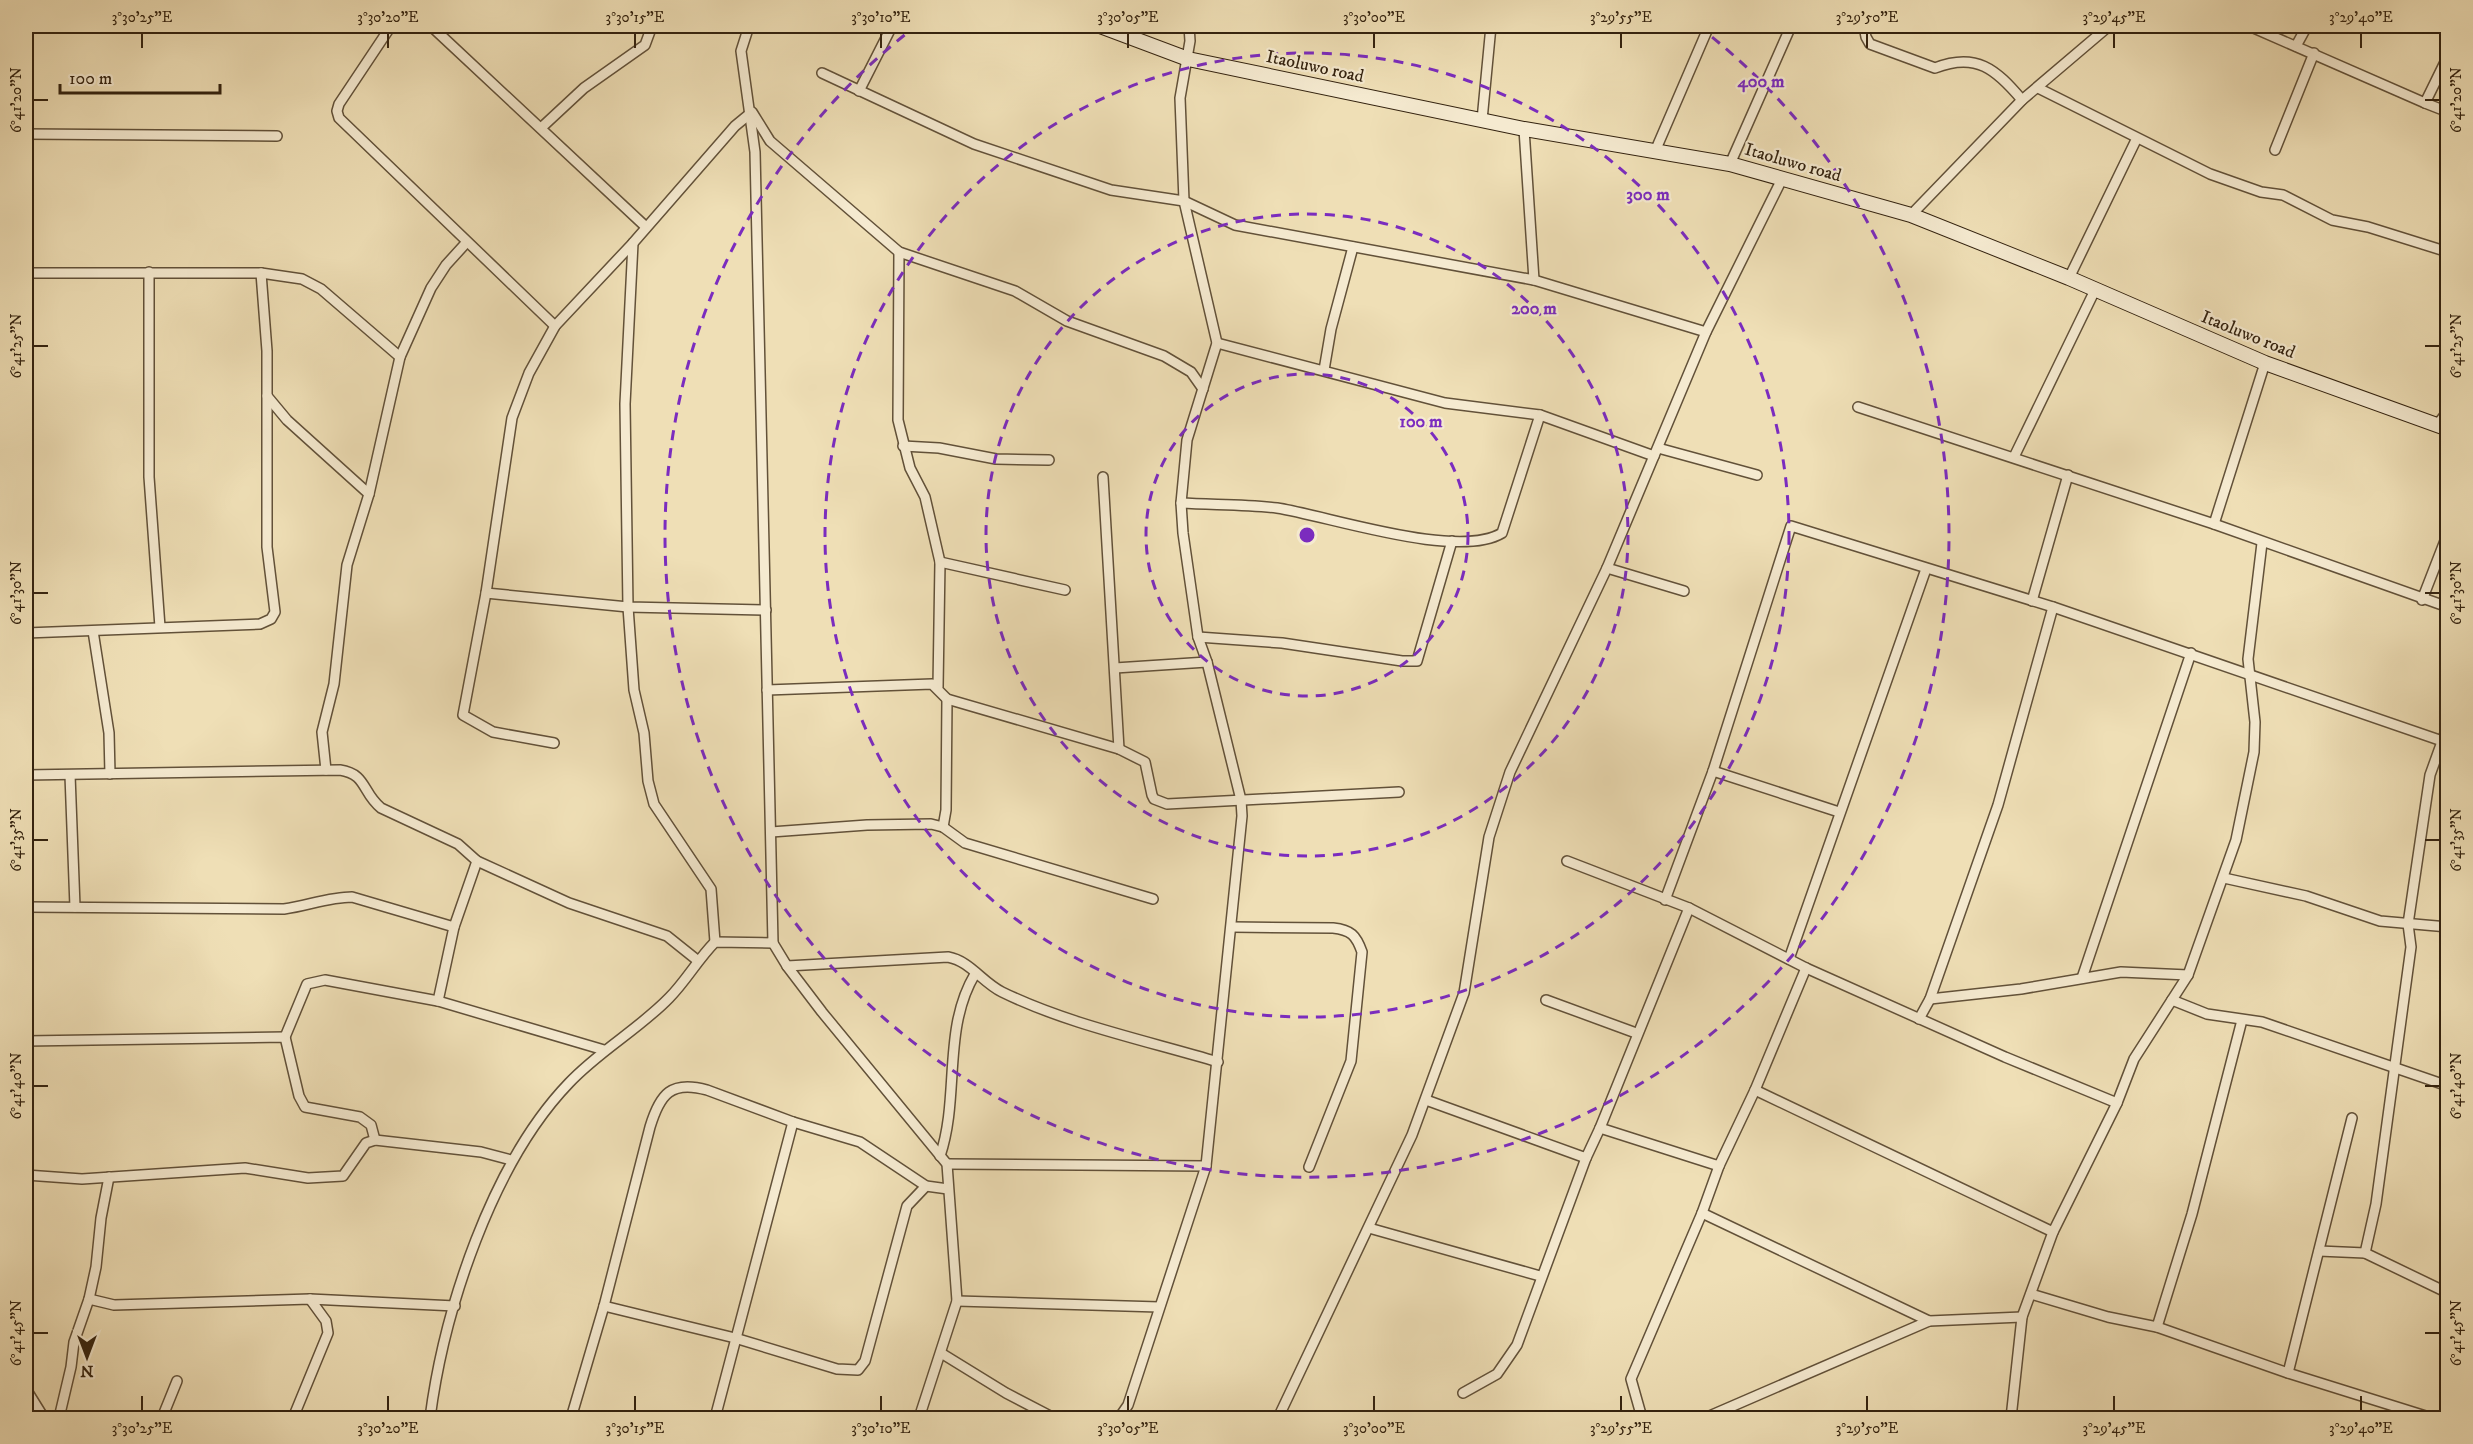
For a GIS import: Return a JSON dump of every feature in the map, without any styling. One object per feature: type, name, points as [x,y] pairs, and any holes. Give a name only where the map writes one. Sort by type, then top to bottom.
[{"type":"street","points":[[391,26],[354,76],[336,111],[339,118],[466,243],[555,326]]},
{"type":"street","points":[[431,26],[646,227]]},
{"type":"street","points":[[541,128],[584,88],[645,45],[652,26]]},
{"type":"street","points":[[749,26],[741,51],[752,112],[755,152],[773,943],[787,966],[947,1164],[957,1301],[919,1419]]},
{"type":"street","points":[[859,91],[892,26]]},
{"type":"street","name":"Itaoluwo road","points":[[1100,26],[1188,59],[1524,129],[1656,149],[1730,164],[1911,215],[2069,278],[2265,363],[2442,427]]},
{"type":"street","points":[[1119,1419],[1128,1405],[1206,1166],[1232,927],[1241,800],[1208,662],[1198,637],[1181,503],[1187,440],[1217,343],[1184,201],[1180,98],[1188,59],[1188,26]]},
{"type":"street","points":[[1656,149],[1709,26]]},
{"type":"street","points":[[1730,164],[1791,26]]},
{"type":"street","points":[[1864,26],[1870,44],[1935,69],[1954,61],[1993,70],[2000,74],[2022,100]]},
{"type":"street","points":[[1911,215],[2022,100],[2109,26]]},
{"type":"street","points":[[2249,26],[2448,112]]},
{"type":"street","points":[[2296,46],[2307,26]]},
{"type":"street","points":[[1482,120],[1488,27]]},
{"type":"street","points":[[2275,150],[2314,53]]},
{"type":"street","points":[[2425,103],[2448,57]]},
{"type":"street","points":[[822,73],[986,148],[1111,190],[1184,201],[1235,225],[1534,280],[1706,332]]},
{"type":"street","points":[[2038,88],[2136,140],[2210,174],[2298,201],[2321,217],[2368,226],[2448,252]]},
{"type":"street","points":[[554,743],[493,732],[463,715],[486,593],[512,418],[529,373],[555,326],[633,243],[735,126],[752,112]]},
{"type":"street","points":[[752,112],[770,141],[899,252],[1015,291],[1067,321],[1164,356],[1191,372],[1203,389]]},
{"type":"street","points":[[1524,129],[1534,280]]},
{"type":"street","points":[[26,135],[277,136]]},
{"type":"street","points":[[2069,278],[2136,140]]},
{"type":"street","points":[[1278,1419],[1369,1228],[1426,1100],[1464,993],[1489,837],[1510,772],[1607,568],[1706,332],[1782,179]]},
{"type":"street","points":[[326,770],[322,732],[334,684],[347,565],[369,494],[400,357],[431,288],[446,265],[466,243]]},
{"type":"street","points":[[633,243],[625,404],[628,607],[634,690],[644,733],[650,793],[711,889],[715,942]]},
{"type":"street","points":[[1324,370],[1353,247]]},
{"type":"street","points":[[899,252],[898,420],[910,468],[925,497],[940,562],[938,687]]},
{"type":"street","points":[[148,272],[149,477],[160,627]]},
{"type":"street","points":[[26,273],[261,273],[302,279],[321,289],[400,357]]},
{"type":"street","points":[[26,633],[260,624],[271,619],[275,612],[267,547],[267,351],[261,273]]},
{"type":"street","points":[[2014,457],[2095,290]]},
{"type":"street","points":[[1217,343],[1445,403],[1540,415],[1656,452],[1757,476]]},
{"type":"street","points":[[2214,524],[2265,363]]},
{"type":"street","points":[[267,396],[287,420],[369,494]]},
{"type":"street","points":[[1858,407],[2214,524],[2422,600],[2448,607]]},
{"type":"street","points":[[2442,427],[2448,411]]},
{"type":"street","points":[[1181,503],[1277,508],[1374,530],[1452,541],[1494,537],[1502,533],[1540,415]]},
{"type":"street","points":[[903,446],[939,448],[996,459],[1049,460]]},
{"type":"street","points":[[2032,601],[2068,475]]},
{"type":"street","points":[[1103,477],[1119,749]]},
{"type":"street","points":[[1665,900],[1713,771],[1791,526],[2053,607],[2445,742]]},
{"type":"street","points":[[2422,600],[2448,533]]},
{"type":"street","points":[[1198,637],[1282,643],[1402,661],[1417,661],[1452,541]]},
{"type":"street","points":[[2010,1419],[2022,1317],[2053,1232],[2117,1103],[2134,1059],[2188,975],[2236,840],[2254,752],[2255,722],[2248,658],[2262,543]]},
{"type":"street","points":[[940,562],[1065,590]]},
{"type":"street","points":[[1607,568],[1684,591]]},
{"type":"street","points":[[1789,959],[1926,569]]},
{"type":"street","points":[[486,593],[628,607],[766,610]]},
{"type":"street","points":[[1919,1019],[1930,999],[1998,805],[2053,607]]},
{"type":"street","points":[[93,631],[110,733],[110,774]]},
{"type":"street","points":[[2082,978],[2191,653]]},
{"type":"street","points":[[1116,668],[1208,662]]},
{"type":"street","points":[[767,690],[924,682],[938,687],[947,699],[1119,749],[1145,762],[1152,795],[1160,802],[1399,792]]},
{"type":"street","points":[[943,827],[946,810],[947,699]]},
{"type":"street","points":[[2365,1253],[2376,1204],[2411,947],[2408,924],[2430,775],[2445,742],[2448,725]]},
{"type":"street","points":[[26,775],[326,770],[354,772],[360,778],[371,800],[381,808],[458,844],[477,861],[569,903],[667,936],[697,960]]},
{"type":"street","points":[[1713,771],[1839,812]]},
{"type":"street","points":[[70,775],[75,907]]},
{"type":"street","points":[[771,832],[867,825],[943,827],[965,843],[1153,899]]},
{"type":"street","points":[[438,1001],[454,927],[477,861]]},
{"type":"street","points":[[1567,861],[1689,908],[1806,968],[2117,1103]]},
{"type":"street","points":[[2224,878],[2306,896],[2380,921],[2448,927]]},
{"type":"street","points":[[26,907],[284,909],[307,906],[336,897],[352,897],[454,927]]},
{"type":"street","points":[[1463,1393],[1497,1374],[1517,1345],[1540,1276],[1586,1158],[1689,908]]},
{"type":"street","points":[[1232,927],[1347,929],[1357,937],[1362,952],[1351,1061],[1309,1167]]},
{"type":"street","points":[[430,1419],[435,1385],[455,1306],[481,1230],[511,1161],[568,1084],[604,1050],[669,998],[697,960],[715,942],[773,943]]},
{"type":"street","points":[[787,966],[948,957],[960,960],[975,974],[1001,992],[1062,1015],[1218,1062]]},
{"type":"street","points":[[1641,1419],[1631,1379],[1702,1213],[1719,1166],[1755,1090],[1806,968]]},
{"type":"street","points":[[1930,999],[2021,989],[2121,972],[2188,975]]},
{"type":"street","points":[[940,1156],[946,1139],[955,1036],[966,989],[975,974]]},
{"type":"street","points":[[375,1140],[371,1125],[360,1117],[305,1107],[298,1096],[285,1037],[307,984],[325,980],[438,1001],[604,1050]]},
{"type":"street","points":[[1546,1000],[1636,1033]]},
{"type":"street","points":[[2172,1000],[2207,1014],[2262,1022],[2448,1086]]},
{"type":"street","points":[[2157,1327],[2192,1214],[2242,1020]]},
{"type":"street","points":[[26,1041],[285,1037]]},
{"type":"street","points":[[571,1419],[604,1306],[650,1126],[656,1108],[665,1094],[678,1087],[692,1086],[793,1122],[860,1142],[926,1186],[948,1189]]},
{"type":"street","points":[[1755,1090],[2053,1232]]},
{"type":"street","points":[[1426,1100],[1586,1158]]},
{"type":"street","points":[[2288,1373],[2352,1118]]},
{"type":"street","points":[[715,1419],[793,1122]]},
{"type":"street","points":[[1600,1128],[1719,1166]]},
{"type":"street","points":[[26,1175],[82,1179],[245,1168],[308,1178],[331,1178],[343,1176],[366,1143],[375,1140],[481,1152],[511,1161]]},
{"type":"street","points":[[947,1164],[1206,1166]]},
{"type":"street","points":[[59,1419],[74,1342],[89,1299],[109,1177]]},
{"type":"street","points":[[604,1306],[735,1338],[837,1369],[858,1370],[865,1361],[907,1206],[926,1186]]},
{"type":"street","points":[[1702,1213],[1929,1321]]},
{"type":"street","points":[[1369,1228],[1540,1276]]},
{"type":"street","points":[[2319,1251],[2365,1253],[2448,1293]]},
{"type":"street","points":[[2031,1294],[2108,1317],[2157,1327],[2288,1373],[2432,1419]]},
{"type":"street","points":[[89,1299],[114,1305],[310,1299],[455,1306]]},
{"type":"street","points":[[293,1419],[328,1333],[326,1321],[310,1299]]},
{"type":"street","points":[[957,1301],[1159,1307]]},
{"type":"street","points":[[1705,1419],[1929,1321],[2022,1317]]},
{"type":"street","points":[[941,1353],[1054,1419]]},
{"type":"street","points":[[162,1419],[177,1381]]},
{"type":"street","points":[[26,1389],[44,1419]]}]
